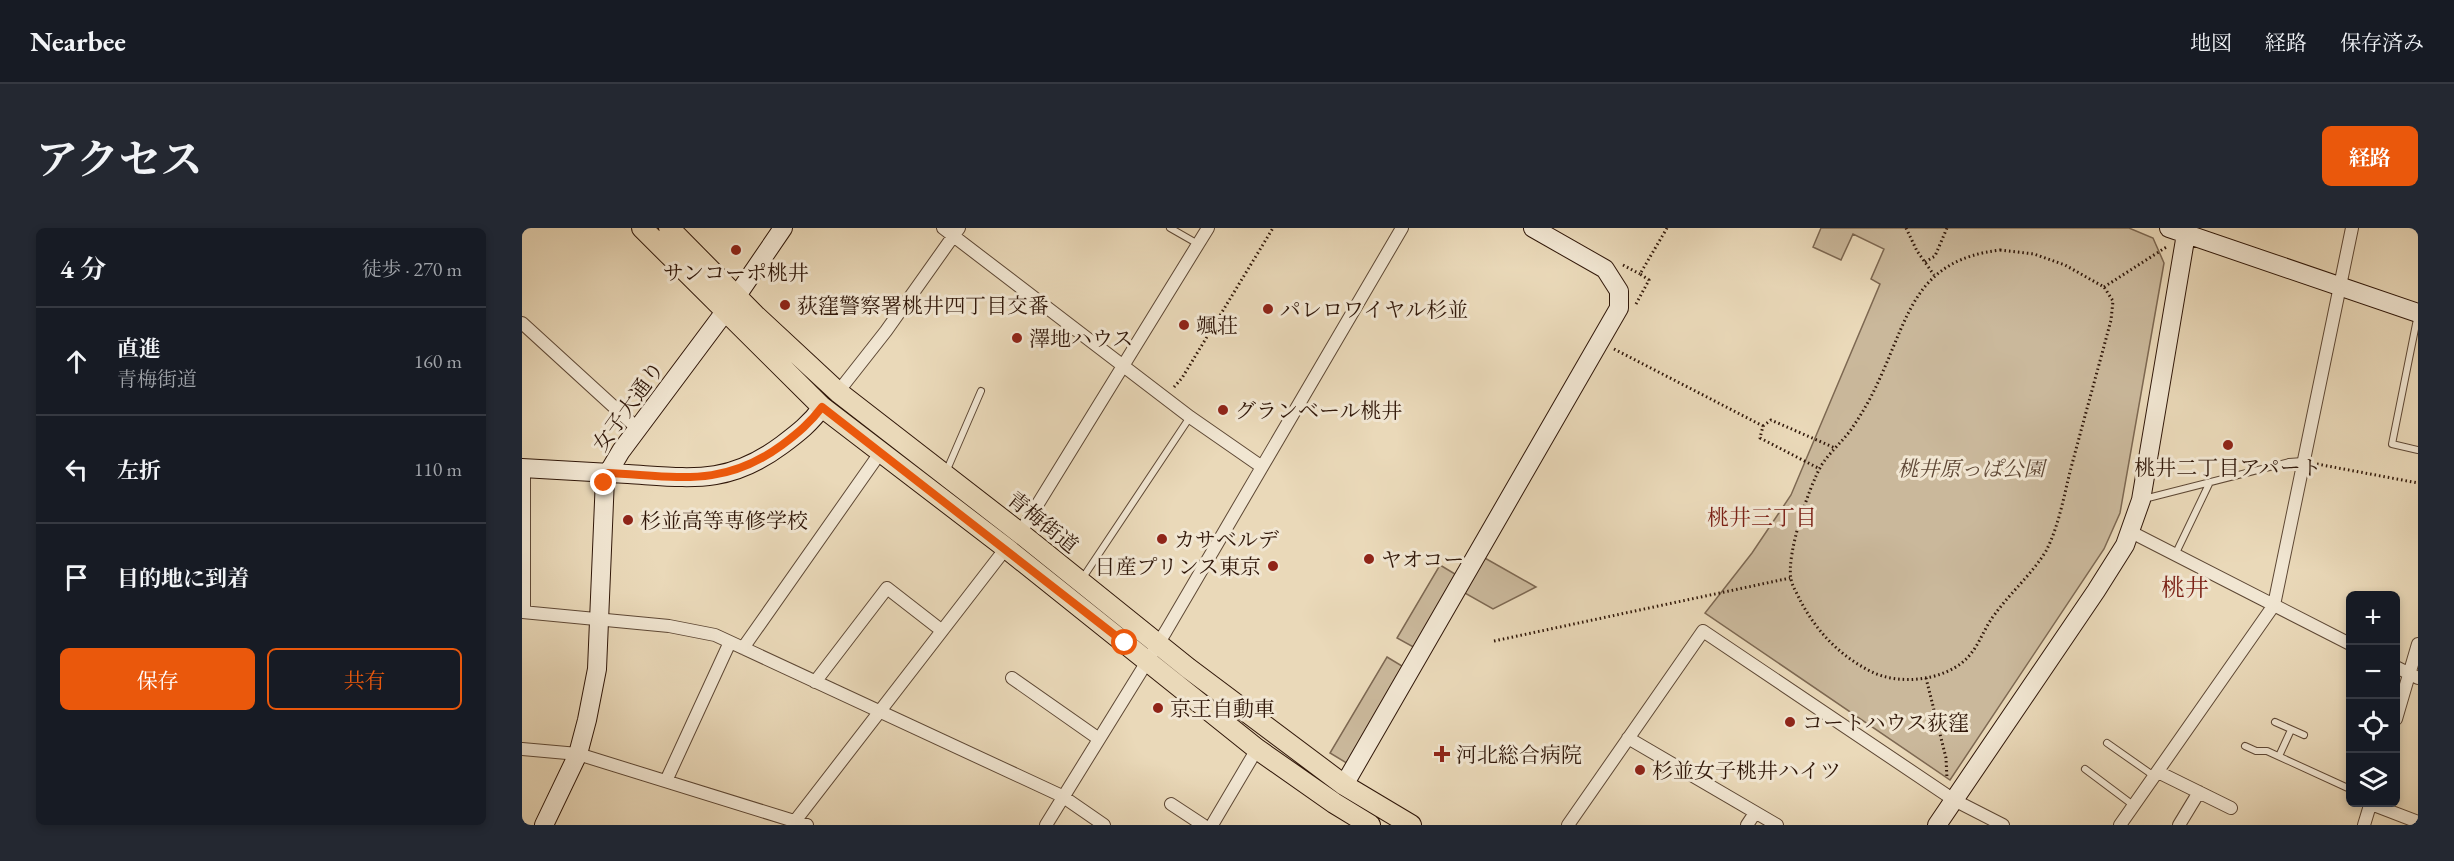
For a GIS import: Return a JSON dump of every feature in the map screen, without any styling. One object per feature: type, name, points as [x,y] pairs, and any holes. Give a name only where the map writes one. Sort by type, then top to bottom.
[{"type":"main road","name":"青梅街道","points":[[642,228],[731,305],[838,392],[1080,582],[1257,749],[1334,803],[1370,825]]},
{"type":"main road","name":"青梅街道","points":[[669,228],[731,305],[822,407],[1005,548],[1344,785],[1411,825]]},
{"type":"street","name":"女子大通り","points":[[523,468],[607,473],[637,428],[731,305],[783,228]]},
{"type":"street","points":[[943,228],[956,232],[1165,398],[1262,467]]},
{"type":"street","points":[[1020,533],[1208,228]]},
{"type":"street","points":[[1046,825],[1152,652],[1402,228]]},
{"type":"street","points":[[1344,785],[1619,308],[1619,291],[1605,269],[1533,228]]},
{"type":"street","points":[[2120,825],[2274,605],[2352,228]]},
{"type":"street","points":[[838,392],[886,331],[956,232]]},
{"type":"street","points":[[1937,825],[2096,591],[2131,532],[2140,500],[2178,234],[2418,313]]},
{"type":"street","points":[[522,323],[637,428]]},
{"type":"street","points":[[544,825],[578,754],[595,679],[603,493],[607,473],[702,477],[738,471],[768,455],[798,434],[810,424],[822,407]]},
{"type":"street","points":[[743,648],[880,453]]},
{"type":"street","points":[[523,468],[523,612],[669,626],[715,635],[1062,796],[1104,825]]},
{"type":"street","points":[[2131,532],[2346,642]]},
{"type":"street","points":[[522,749],[578,754],[798,824],[1005,548]]},
{"type":"street","points":[[815,681],[887,588],[942,630]]},
{"type":"street","points":[[1568,825],[1703,631],[1954,800],[2003,825]]},
{"type":"street","points":[[666,781],[730,642]]},
{"type":"street","points":[[2400,709],[2413,676],[2418,644]]},
{"type":"street","points":[[1012,678],[1099,738]]},
{"type":"street","points":[[1628,738],[1777,825]]},
{"type":"street","points":[[1212,825],[1257,749]]},
{"type":"street","points":[[2156,774],[2231,808]]},
{"type":"street","points":[[2179,825],[2199,792]]},
{"type":"street","points":[[1171,804],[1203,825]]},
{"type":"street","points":[[2364,825],[2370,807]]},
{"type":"street","points":[[2381,807],[2418,822]]},
{"type":"street","points":[[1747,825],[1755,813]]},
{"type":"lane","points":[[1170,228],[1198,244]]},
{"type":"lane","points":[[2418,313],[2392,444],[2418,450]]},
{"type":"lane","points":[[945,475],[981,391]]},
{"type":"lane","points":[[1080,582],[1190,417]]},
{"type":"lane","points":[[2140,500],[2289,462],[2304,461]]},
{"type":"lane","points":[[2175,555],[2209,484]]},
{"type":"lane","points":[[2276,722],[2304,735]]},
{"type":"lane","points":[[2279,756],[2291,730]]},
{"type":"lane","points":[[2107,742],[2156,774]]},
{"type":"lane","points":[[2245,746],[2279,756],[2346,787]]},
{"type":"lane","points":[[2085,769],[2134,806]]},
{"type":"path","points":[[1165,398],[1182,378],[1273,228]]},
{"type":"path","points":[[1634,309],[1649,280],[1640,274],[1666,228]]},
{"type":"path","points":[[1906,228],[1917,250],[1934,275]]},
{"type":"path","points":[[1925,262],[1935,256],[1947,228]]},
{"type":"path","points":[[2104,287],[2178,234]]},
{"type":"path","points":[[2000,250],[2034,255],[2065,264],[2104,287],[2113,301],[2111,320],[2053,536],[2045,552],[1991,618],[1972,652],[1954,668],[1926,678],[1901,679],[1876,674],[1849,660],[1826,640],[1811,619],[1790,578],[1795,536],[1811,486],[1820,469],[1867,406],[1911,307],[1934,275],[1960,259],[1977,253],[2000,250]]},
{"type":"path","points":[[1599,341],[1763,426]]},
{"type":"path","points":[[1820,469],[1760,438],[1763,426],[1771,420],[1835,448]]},
{"type":"path","points":[[2304,461],[2418,483]]},
{"type":"path","points":[[1494,641],[1790,578]]},
{"type":"path","points":[[1926,678],[1946,758],[1947,786],[1954,800]]},
{"type":"green space","name":"桃井原っぱ公園","points":[[1821,228],[2129,228],[2153,238],[2164,263],[2120,513],[2104,549],[1950,780],[1705,613],[1752,553],[1791,495],[1880,284],[1871,279],[1884,249],[1853,234],[1841,260],[1813,247]]},
{"type":"green space","points":[[1483,557],[1536,587],[1493,609],[1463,592]]},
{"type":"green space","points":[[1440,565],[1460,577],[1417,649],[1397,638]]},
{"type":"green space","points":[[1387,657],[1407,669],[1350,765],[1330,753]]},
{"type":"place","name":"サンコーポ桃井","points":[[736,250]]},
{"type":"place","name":"荻窪警察署桃井四丁目交番","points":[[785,305]]},
{"type":"place","name":"パレロワイヤル杉並","points":[[1268,309]]},
{"type":"place","name":"颯荘","points":[[1184,325]]},
{"type":"place","name":"澤地ハウス","points":[[1017,338]]},
{"type":"place","name":"グランベール桃井","points":[[1223,410]]},
{"type":"place","name":"桃井二丁目アパート","points":[[2228,445]]},
{"type":"place","name":"杉並高等専修学校","points":[[628,520]]},
{"type":"place","name":"カサベルデ","points":[[1162,539]]},
{"type":"place","name":"ヤオコー","points":[[1369,559]]},
{"type":"place","name":"日産プリンス東京","points":[[1273,566]]},
{"type":"place","name":"京王自動車","points":[[1158,708]]},
{"type":"place","name":"コートハウス荻窪","points":[[1790,722]]},
{"type":"place","name":"河北総合病院","points":[[1442,754]]},
{"type":"place","name":"杉並女子桃井ハイツ","points":[[1640,770]]},
{"type":"district","name":"桃井三丁目","points":[[1762,517]]},
{"type":"district","name":"桃井","points":[[2185,587]]},
{"type":"route","points":[[604,483],[607,473],[683,478],[719,476],[738,471],[752,465],[798,434],[810,424],[822,407],[1125,643]]}]
